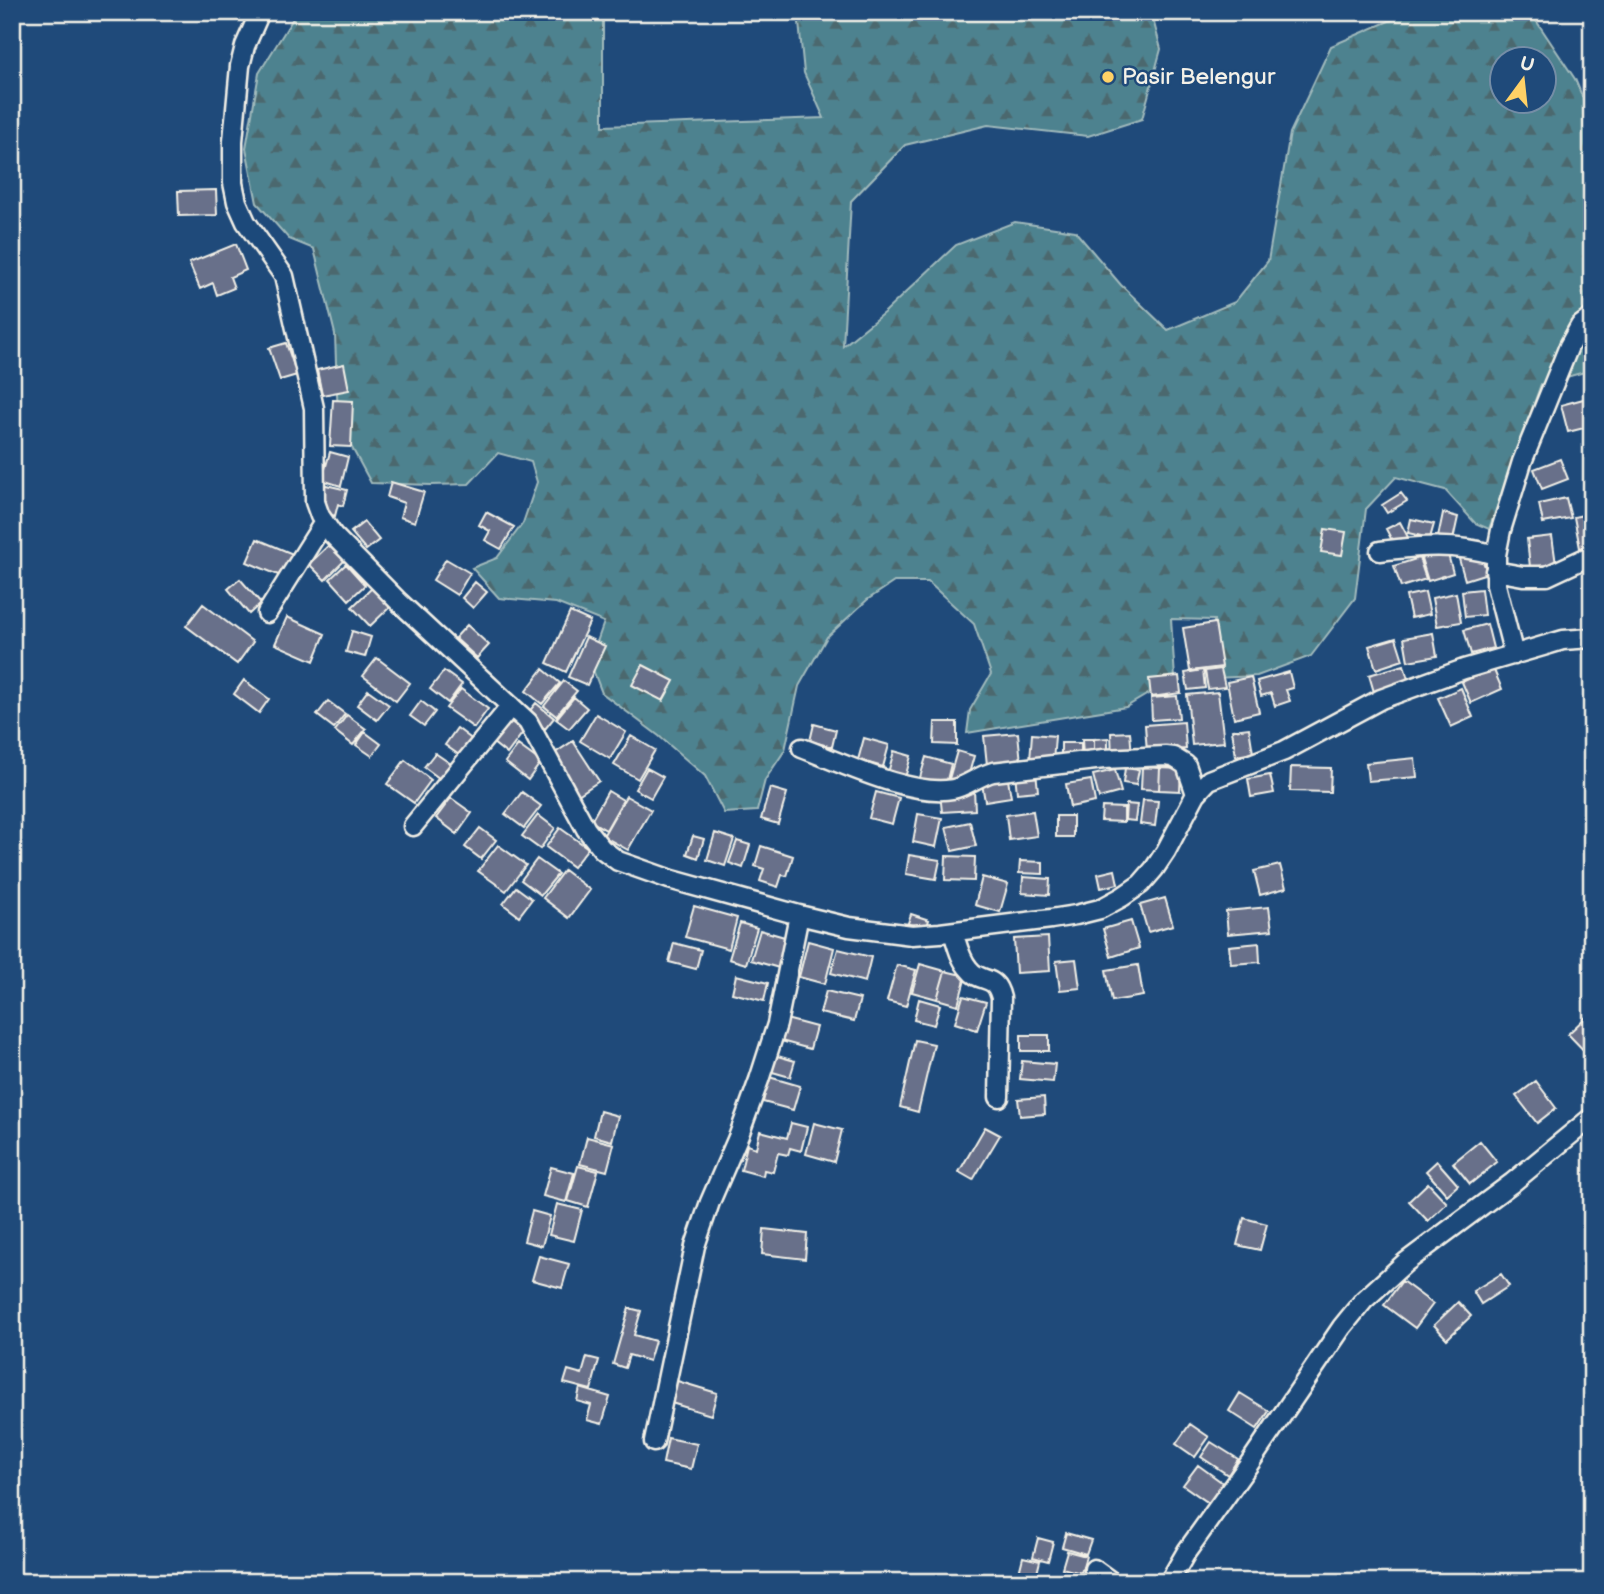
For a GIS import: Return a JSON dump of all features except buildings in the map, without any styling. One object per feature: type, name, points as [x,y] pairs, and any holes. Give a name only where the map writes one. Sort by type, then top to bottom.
[{"type":"street","points":[[260,12],[248,38],[240,66],[233,141],[233,183],[241,212],[287,282],[314,408],[314,493],[317,510],[334,534],[398,602],[528,722],[586,829],[595,842],[618,861],[669,879],[799,915],[885,932],[953,932],[1076,915],[1100,909],[1141,884],[1166,851],[1196,794],[1209,780],[1284,751],[1381,699],[1464,669],[1563,640],[1592,638]]},
{"type":"street","points":[[1514,655],[1500,604],[1495,563],[1508,503],[1537,423],[1575,333],[1592,317]]},
{"type":"street","points":[[267,612],[324,522]]},
{"type":"street","points":[[1380,551],[1450,546],[1475,549],[1495,563],[1523,576],[1542,576],[1592,555]]},
{"type":"street","points":[[413,826],[512,706]]},
{"type":"street","points":[[802,748],[889,780],[927,790],[951,789],[993,772],[1165,756],[1173,757],[1186,765],[1196,794]]},
{"type":"street","points":[[654,1442],[695,1246],[710,1202],[739,1135],[777,1024],[799,915]]},
{"type":"street","points":[[953,932],[970,971],[991,980],[999,988],[999,1097]]},
{"type":"street","points":[[1169,1582],[1187,1551],[1342,1327],[1364,1300],[1406,1262],[1512,1183],[1592,1117]]},
{"type":"street","points":[[1094,1570],[1112,1582]]},
{"type":"green space","points":[[297,12],[603,12],[603,126],[824,118],[804,73],[798,12],[1151,12],[1161,49],[1142,119],[1088,136],[988,125],[905,145],[851,201],[843,346],[886,311],[956,245],[1015,222],[1075,231],[1121,285],[1168,330],[1235,302],[1268,261],[1290,133],[1331,46],[1405,14],[1533,16],[1553,46],[1488,46],[1488,116],[1558,116],[1558,54],[1575,79],[1592,120],[1592,370],[1541,384],[1489,529],[1475,523],[1445,490],[1396,477],[1366,509],[1355,598],[1311,656],[1257,676],[1214,678],[1214,620],[1171,619],[1175,678],[1126,707],[967,733],[970,710],[991,674],[974,624],[928,582],[894,582],[867,600],[827,637],[799,686],[785,750],[765,780],[757,811],[724,813],[705,776],[659,736],[602,693],[590,662],[604,622],[556,603],[499,598],[472,568],[497,558],[523,523],[537,482],[531,462],[498,453],[469,484],[371,483],[338,422],[335,334],[314,249],[289,239],[257,203],[246,148],[259,73]]},
{"type":"place","name":"Pasir Belengur","points":[[1108,77]]}]
